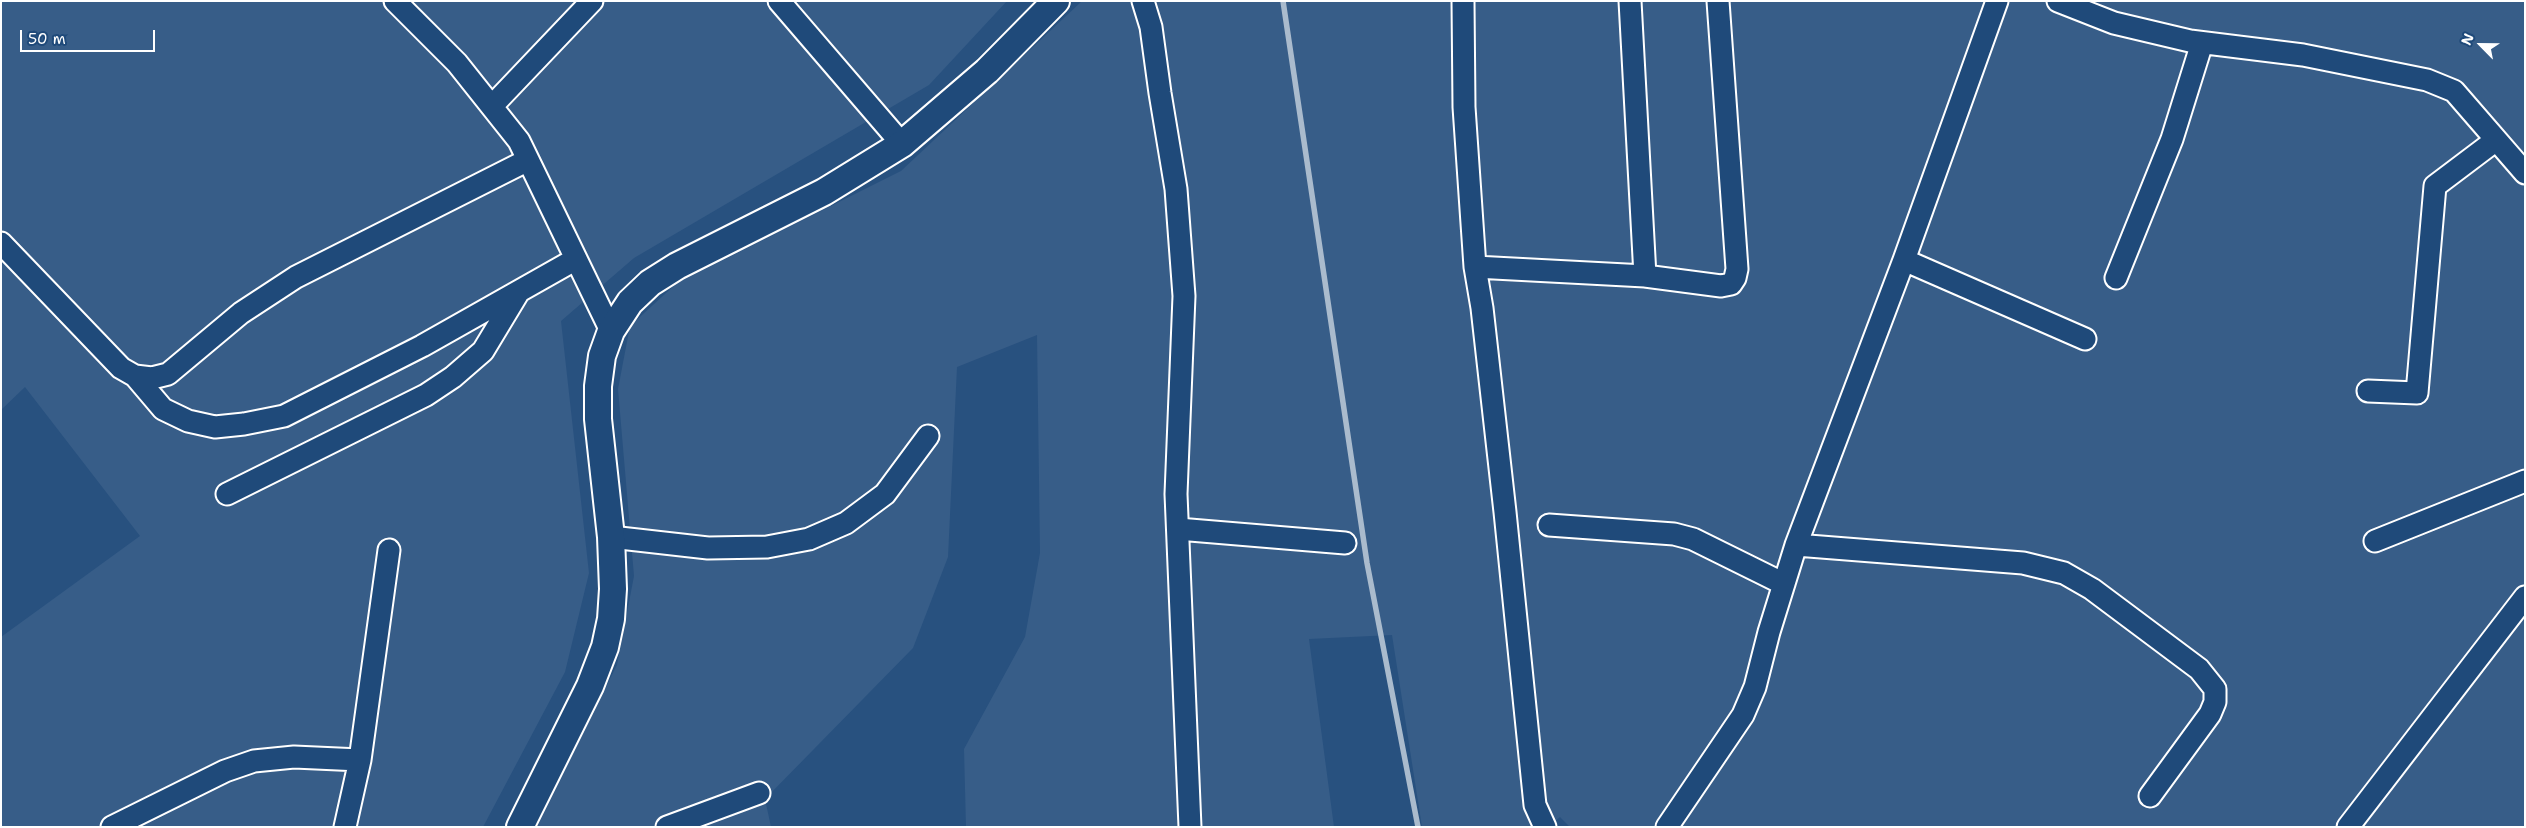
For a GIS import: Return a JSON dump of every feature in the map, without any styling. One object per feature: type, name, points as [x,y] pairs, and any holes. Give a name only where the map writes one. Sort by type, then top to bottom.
[{"type":"main road","points":[[520,827],[578,713],[605,647],[611,619],[613,589],[610,537],[598,419],[598,386],[602,356],[611,331],[630,302],[650,283],[677,266],[824,192],[902,144],[987,71],[1056,1]]},
{"type":"street","points":[[395,1],[457,63],[519,141],[611,331]]},
{"type":"street","points":[[493,106],[592,1]]},
{"type":"street","points":[[779,1],[902,144]]},
{"type":"street","points":[[1143,1],[1151,27],[1176,189],[1184,286],[1176,494],[1190,827]]},
{"type":"street","points":[[1463,1],[1464,107],[1475,267],[1482,308],[1505,512],[1535,805],[1545,827]]},
{"type":"street","points":[[1630,1],[1645,276]]},
{"type":"street","points":[[1475,267],[1645,276],[1721,286],[1731,284],[1737,269],[1718,1]]},
{"type":"street","points":[[1667,827],[1743,716],[1755,687],[1796,545],[1904,260],[1997,1]]},
{"type":"street","points":[[2058,1],[2114,24],[2202,43],[2303,55],[2427,80],[2454,91],[2525,173]]},
{"type":"street","points":[[2116,278],[2172,139],[2202,43]]},
{"type":"street","points":[[2368,391],[2416,393],[2435,186],[2496,140]]},
{"type":"street","points":[[135,376],[152,378],[168,374],[241,313],[296,276],[528,160]]},
{"type":"street","points":[[1,242],[114,362],[135,376],[162,409],[188,421],[215,427],[244,424],[284,416],[422,346],[576,259]]},
{"type":"street","points":[[1904,260],[2085,339]]},
{"type":"street","points":[[227,494],[426,395],[453,377],[483,351],[519,291]]},
{"type":"street","points":[[610,537],[708,548],[767,547],[809,539],[846,524],[885,494],[928,436]]},
{"type":"street","points":[[2375,541],[2525,481]]},
{"type":"street","points":[[1549,526],[1674,534],[1693,539],[1784,584]]},
{"type":"street","points":[[1178,529],[1344,543]]},
{"type":"street","points":[[1796,545],[2023,563],[2064,573],[2092,589],[2200,669],[2215,689],[2215,702],[2210,714],[2150,796]]},
{"type":"street","points":[[345,827],[360,760],[389,550]]},
{"type":"street","points":[[2348,827],[2525,598]]},
{"type":"street","points":[[112,827],[225,771],[254,761],[294,757],[360,760]]},
{"type":"street","points":[[667,827],[759,793]]},
{"type":"shaded area","points":[[1,1],[1007,1],[929,85],[634,258],[561,321],[589,573],[565,672],[483,827],[1,827],[1,637],[140,536],[25,387],[1,410]]},
{"type":"shaded area","points":[[1082,1],[2525,1],[2525,827],[1570,827],[1560,817],[1548,827],[1422,827],[1392,635],[1309,639],[1334,827],[966,827],[964,749],[1025,637],[1040,553],[1037,335],[957,367],[948,557],[913,648],[765,799],[771,827],[535,827],[617,665],[634,576],[618,389],[630,326],[677,283],[901,171]]},
{"type":"waterway","points":[[1283,1],[1367,563],[1418,827]]}]
